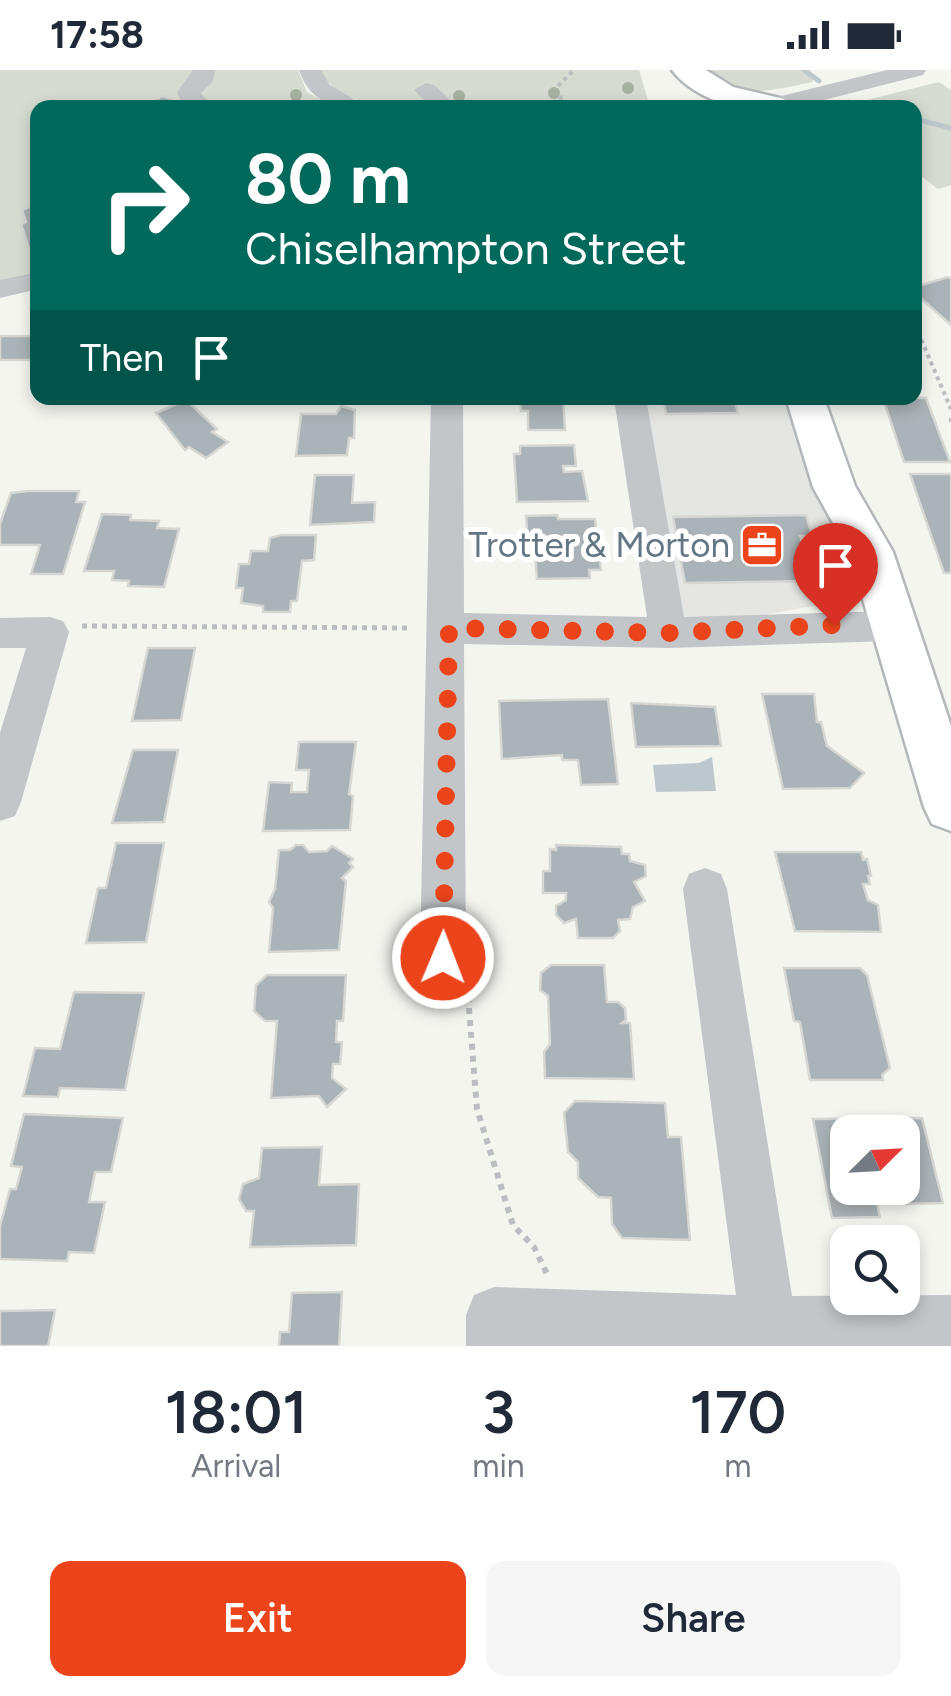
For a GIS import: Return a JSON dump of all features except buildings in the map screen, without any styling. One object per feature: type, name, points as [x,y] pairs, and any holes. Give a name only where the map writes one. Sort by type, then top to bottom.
[{"type":"main road","points":[[672,70],[682,100]]},
{"type":"main road","points":[[686,70],[724,94],[746,100]]},
{"type":"main road","points":[[807,405],[834,487],[872,552],[951,807]]},
{"type":"main road","points":[[837,405],[874,516],[872,552]]},
{"type":"street","points":[[310,70],[312,79],[327,95],[339,100]]},
{"type":"street","points":[[787,100],[868,75],[915,70]]},
{"type":"street","points":[[164,88],[199,88],[231,75]]},
{"type":"street","points":[[426,90],[446,100]]},
{"type":"street","points":[[0,289],[30,282]]},
{"type":"street","points":[[443,958],[448,405]]},
{"type":"street","points":[[631,405],[668,633]]},
{"type":"street","points":[[449,628],[668,633],[892,626]]},
{"type":"street","points":[[0,632],[50,632],[0,802]]},
{"type":"street","points":[[704,889],[759,1273],[770,1325]]},
{"type":"street","points":[[494,1346],[494,1315],[770,1325],[937,1324]]},
{"type":"path","points":[[559,100],[556,88],[574,70]]},
{"type":"path","points":[[922,341],[951,409]]},
{"type":"path","points":[[50,632],[74,626],[449,628]]},
{"type":"path","points":[[468,996],[477,1109],[513,1226],[534,1247],[547,1274]]},
{"type":"shaded area","points":[[0,70],[298,70],[307,92],[321,100],[30,100],[30,275],[0,282]]},
{"type":"shaded area","points":[[319,70],[639,70],[648,100],[357,100],[325,79]]},
{"type":"shaded area","points":[[709,70],[810,70],[813,82],[772,90],[743,90],[719,81]]},
{"type":"shaded area","points":[[939,82],[951,90],[951,185],[938,189],[922,176],[922,100],[867,100]]},
{"type":"shaded area","points":[[631,405],[793,405],[850,579],[852,599],[753,617],[666,619]]},
{"type":"shaded area","points":[[712,757],[716,791],[656,792],[653,765],[699,763]]},
{"type":"waterway","points":[[804,70],[819,81]]},
{"type":"waterway","points":[[922,121],[951,128]]},
{"type":"place","name":"Trotter & Morton","points":[[762,545]]},
{"type":"route","points":[[443,958],[449,628],[668,633],[835,625]]}]
